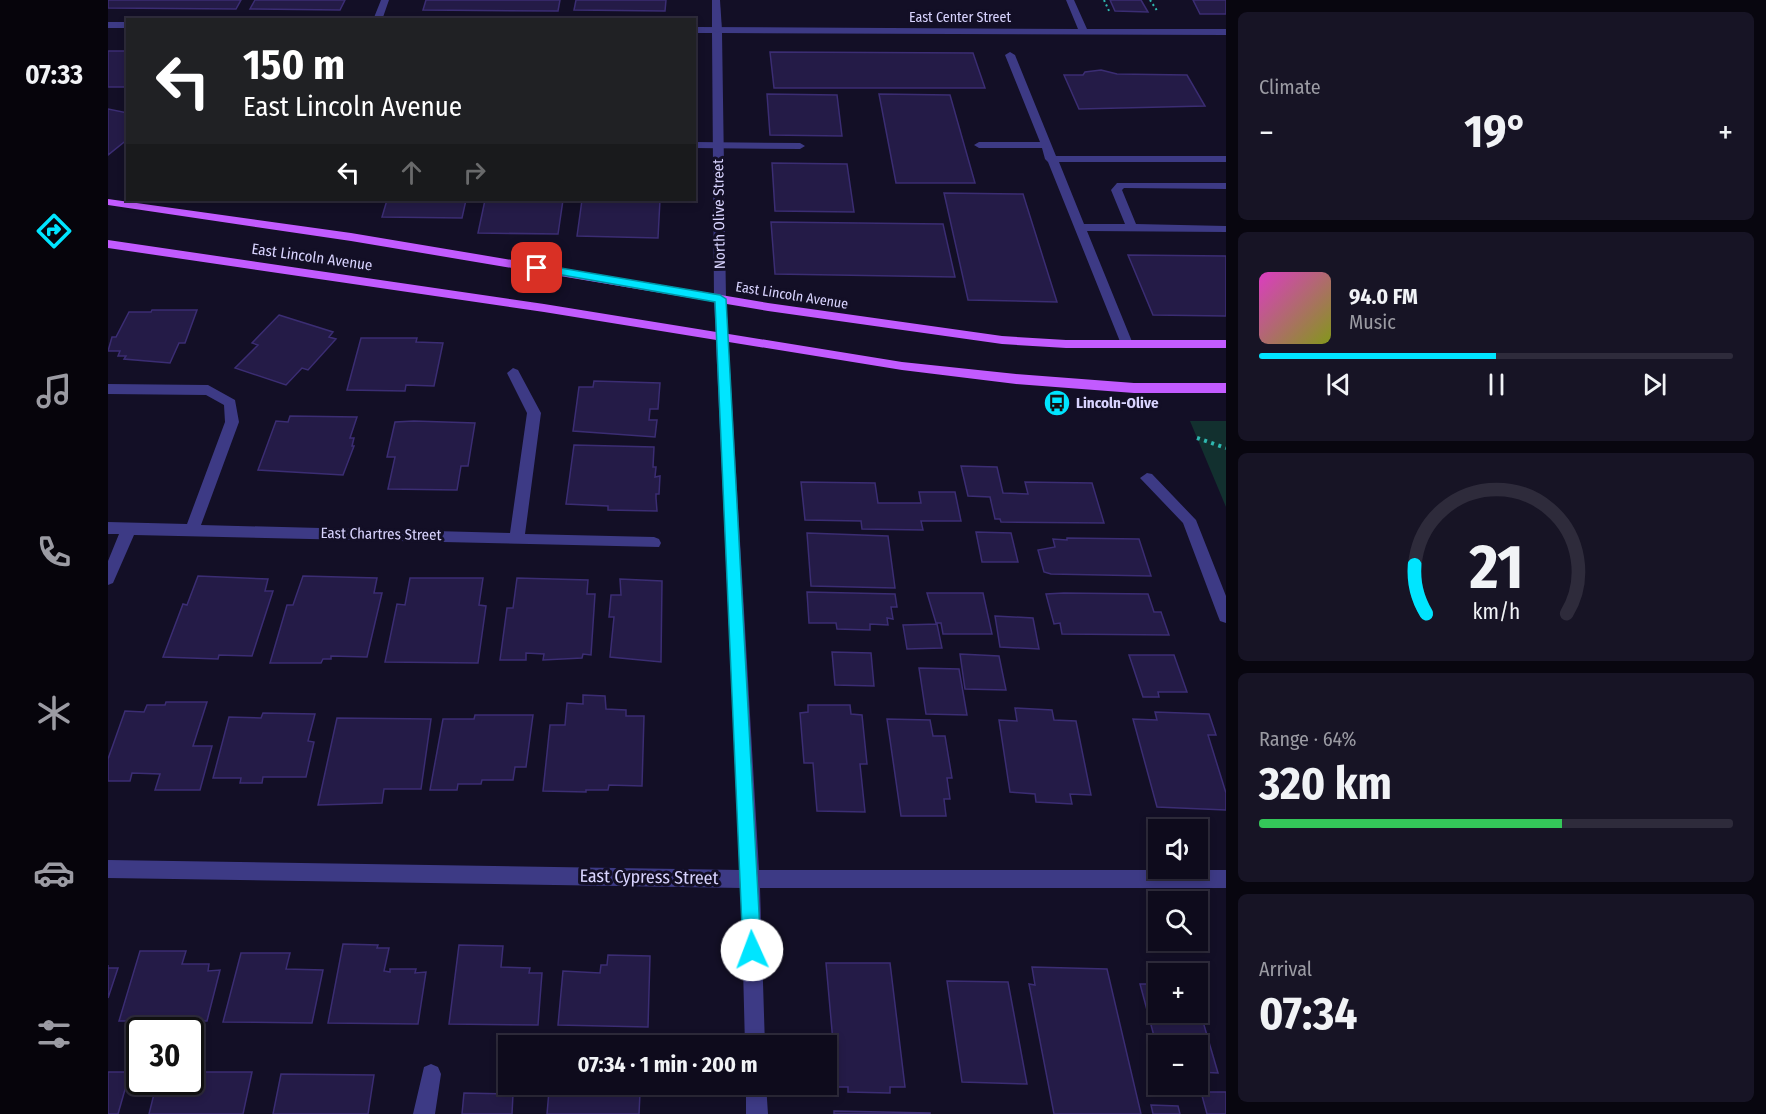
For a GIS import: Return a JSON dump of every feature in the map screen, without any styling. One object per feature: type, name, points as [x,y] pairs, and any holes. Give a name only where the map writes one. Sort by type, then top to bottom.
[{"type":"main road","name":"East Lincoln Avenue","points":[[108,202],[351,237],[720,299],[1002,340],[1226,344]]},
{"type":"main road","name":"East Lincoln Avenue","points":[[108,244],[544,308],[902,366],[1016,379],[1134,388],[1226,388]]},
{"type":"street","points":[[379,18],[385,0]]},
{"type":"street","name":"North Olive Street","points":[[716,0],[720,299],[750,879],[755,1035]]},
{"type":"street","points":[[1070,0],[1083,30]]},
{"type":"street","points":[[108,25],[126,25]]},
{"type":"street","name":"East Center Street","points":[[696,30],[1226,32]]},
{"type":"street","points":[[1010,55],[1050,159],[1127,344]]},
{"type":"street","points":[[696,145],[800,146]]},
{"type":"street","points":[[979,145],[1045,145]]},
{"type":"street","points":[[1050,159],[1226,159]]},
{"type":"street","points":[[1132,228],[1116,190],[1121,185],[1226,186]]},
{"type":"street","points":[[1078,227],[1226,229]]},
{"type":"street","points":[[513,373],[534,413],[517,537]]},
{"type":"street","points":[[108,388],[207,390],[230,403],[232,422],[192,530]]},
{"type":"street","points":[[1147,478],[1189,520],[1226,616]]},
{"type":"street","name":"East Chartres Street","points":[[108,528],[517,537],[654,543]]},
{"type":"street","points":[[108,579],[129,529]]},
{"type":"street","name":"East Cypress Street","points":[[108,869],[750,879],[1226,879]]},
{"type":"street","points":[[424,1114],[431,1074]]},
{"type":"street","points":[[756,1095],[757,1114]]},
{"type":"path","points":[[1197,438],[1226,448]]},
{"type":"green space","points":[[1190,421],[1226,421],[1226,507]]},
{"type":"building","points":[[108,0],[241,0],[236,9],[108,8]]},
{"type":"building","points":[[255,0],[345,0],[340,10],[250,9]]},
{"type":"building","points":[[426,0],[560,0],[558,11],[423,10]]},
{"type":"building","points":[[576,0],[666,0],[665,11],[574,10]]},
{"type":"building","points":[[1110,0],[1141,0],[1148,12],[1115,11]]},
{"type":"building","points":[[1193,0],[1226,0],[1226,14],[1200,14]]},
{"type":"building","points":[[108,51],[126,51],[126,87],[108,87]]},
{"type":"building","points":[[770,52],[973,53],[985,88],[774,88]]},
{"type":"building","points":[[1101,70],[1117,74],[1187,75],[1205,106],[1079,109],[1064,75],[1083,75],[1085,72]]},
{"type":"building","points":[[767,94],[837,95],[842,136],[770,135]]},
{"type":"building","points":[[879,94],[950,95],[975,183],[896,183]]},
{"type":"building","points":[[108,109],[126,113],[126,141],[108,155]]},
{"type":"building","points":[[772,163],[847,164],[854,212],[775,211]]},
{"type":"building","points":[[944,193],[1023,194],[1057,302],[968,300]]},
{"type":"building","points":[[387,201],[466,201],[462,218],[382,217]]},
{"type":"building","points":[[485,201],[563,201],[558,234],[478,233]]},
{"type":"building","points":[[582,201],[660,201],[658,238],[577,236]]},
{"type":"building","points":[[771,222],[943,224],[955,277],[775,274]]},
{"type":"building","points":[[1128,255],[1226,256],[1226,316],[1153,315]]},
{"type":"building","points":[[152,310],[197,310],[185,343],[179,343],[170,363],[124,359],[126,356],[118,356],[120,351],[108,351],[112,337],[116,337],[129,312],[151,312]]},
{"type":"building","points":[[279,315],[333,332],[329,337],[336,339],[308,370],[302,368],[286,385],[235,368],[258,345],[252,343]]},
{"type":"building","points":[[361,338],[417,338],[416,342],[443,343],[434,386],[406,385],[405,391],[347,390]]},
{"type":"building","points":[[594,381],[660,383],[658,409],[650,409],[649,420],[657,420],[655,437],[573,431],[579,387],[593,387]]},
{"type":"building","points":[[290,416],[357,417],[350,438],[354,438],[352,446],[354,446],[343,475],[258,470],[276,421],[288,422]]},
{"type":"building","points":[[395,422],[475,423],[468,466],[461,466],[457,490],[388,489],[395,457],[387,457]]},
{"type":"building","points":[[574,445],[654,447],[655,477],[660,476],[659,494],[656,494],[657,511],[608,510],[608,506],[566,504]]},
{"type":"building","points":[[961,466],[997,467],[1003,493],[1028,494],[1025,482],[1092,483],[1104,523],[1001,522],[1000,519],[995,519],[990,497],[968,496]]},
{"type":"building","points":[[801,482],[875,483],[878,503],[921,503],[919,492],[955,492],[961,521],[921,521],[923,530],[862,529],[861,521],[805,520]]},
{"type":"building","points":[[976,532],[1011,533],[1018,562],[982,562]]},
{"type":"building","points":[[807,533],[888,536],[895,588],[811,586]]},
{"type":"building","points":[[1067,538],[1139,539],[1151,576],[1044,572],[1038,550],[1055,547],[1053,539],[1067,540]]},
{"type":"building","points":[[198,576],[268,579],[265,591],[273,591],[252,656],[219,655],[218,659],[163,657],[183,604],[187,605]]},
{"type":"building","points":[[303,576],[377,578],[374,593],[382,593],[367,657],[331,656],[331,659],[323,659],[321,663],[270,663],[287,605],[293,605]]},
{"type":"building","points":[[410,578],[483,578],[479,605],[486,606],[478,663],[385,662],[397,604],[405,605]]},
{"type":"building","points":[[517,578],[588,580],[587,594],[595,594],[591,655],[583,654],[582,658],[543,660],[544,654],[526,653],[526,660],[500,660],[507,608],[513,608]]},
{"type":"building","points":[[620,579],[662,581],[661,662],[610,657],[614,617],[609,617],[611,595],[621,595]]},
{"type":"building","points":[[807,592],[895,594],[897,607],[891,607],[893,619],[887,618],[888,625],[870,624],[870,630],[837,629],[836,623],[809,623]]},
{"type":"building","points":[[927,593],[983,593],[992,634],[943,634],[941,623],[936,623]]},
{"type":"building","points":[[1046,594],[1148,594],[1154,612],[1161,612],[1169,635],[1062,634],[1060,623],[1054,624]]},
{"type":"building","points":[[995,616],[1033,618],[1039,649],[1000,647]]},
{"type":"building","points":[[937,624],[942,648],[907,649],[903,625]]},
{"type":"building","points":[[832,652],[871,653],[874,686],[835,685]]},
{"type":"building","points":[[960,654],[999,656],[1006,690],[965,689]]},
{"type":"building","points":[[1129,655],[1174,655],[1187,692],[1158,692],[1159,697],[1143,697]]},
{"type":"building","points":[[919,668],[959,669],[967,715],[926,714]]},
{"type":"building","points":[[583,695],[605,696],[606,709],[626,710],[626,716],[644,716],[642,786],[609,785],[608,790],[586,790],[586,792],[543,791],[550,725],[565,725],[567,703],[583,704]]},
{"type":"building","points":[[166,702],[207,702],[193,746],[212,746],[200,790],[155,790],[160,774],[132,773],[130,781],[108,781],[108,759],[125,711],[144,712],[147,705],[165,705]]},
{"type":"building","points":[[808,705],[850,705],[851,714],[862,715],[867,764],[860,764],[865,812],[817,811],[813,763],[804,763],[800,713],[808,712]]},
{"type":"building","points":[[1015,708],[1052,710],[1054,720],[1076,721],[1091,795],[1070,794],[1072,804],[1036,802],[1035,794],[1010,792],[999,720],[1017,721]]},
{"type":"building","points":[[1155,712],[1209,714],[1216,735],[1208,735],[1226,793],[1226,810],[1157,807],[1133,719],[1157,720]]},
{"type":"building","points":[[263,713],[315,714],[308,741],[314,742],[306,777],[263,777],[262,783],[240,783],[241,778],[213,778],[229,717],[261,718]]},
{"type":"building","points":[[475,715],[533,715],[526,767],[515,767],[513,780],[482,780],[481,784],[458,784],[457,790],[430,790],[443,719],[474,719]]},
{"type":"building","points":[[337,718],[431,719],[421,789],[384,789],[382,803],[318,805]]},
{"type":"building","points":[[887,719],[930,720],[933,736],[945,736],[952,778],[947,778],[950,799],[944,799],[946,816],[901,816]]},
{"type":"building","points":[[343,944],[378,945],[377,948],[389,948],[384,971],[416,969],[415,973],[426,972],[418,1024],[328,1023]]},
{"type":"building","points":[[459,945],[503,946],[501,967],[530,968],[529,973],[542,973],[538,1025],[449,1024]]},
{"type":"building","points":[[140,951],[186,951],[182,964],[209,964],[208,971],[220,970],[207,1021],[204,1021],[204,1017],[126,1017],[126,1021],[119,1021]]},
{"type":"building","points":[[241,953],[290,953],[286,969],[323,970],[312,1023],[223,1022]]},
{"type":"building","points":[[608,955],[650,956],[648,1027],[558,1025],[563,971],[600,973],[601,965],[607,965]]},
{"type":"building","points":[[826,963],[890,963],[905,1087],[890,1087],[890,1093],[848,1092],[848,1087],[837,1087],[837,1035],[832,1035]]},
{"type":"building","points":[[1032,967],[1107,969],[1141,1114],[1054,1114],[1029,984],[1035,985]]},
{"type":"building","points":[[108,968],[118,968],[108,998]]},
{"type":"building","points":[[947,981],[1008,982],[1027,1084],[962,1082]]},
{"type":"building","points":[[1140,984],[1148,984],[1148,1014]]},
{"type":"building","points":[[1150,1023],[1203,1023],[1207,1035],[1154,1035]]},
{"type":"building","points":[[1208,1039],[1218,1073],[1208,1073]]},
{"type":"building","points":[[108,1072],[126,1072],[126,1086],[118,1114],[108,1114]]},
{"type":"building","points":[[204,1072],[252,1072],[243,1114],[149,1114],[154,1095],[204,1095]]},
{"type":"building","points":[[281,1074],[374,1075],[368,1114],[273,1114]]},
{"type":"building","points":[[1208,1092],[1226,1092],[1226,1114],[1207,1114],[1202,1095],[1208,1095]]},
{"type":"building","points":[[464,1093],[513,1095],[512,1114],[462,1114]]},
{"type":"building","points":[[549,1095],[640,1095],[639,1114],[547,1114]]},
{"type":"building","points":[[1151,1105],[1178,1106],[1180,1114],[1153,1114]]},
{"type":"building","points":[[834,1111],[930,1113],[930,1114],[834,1114]]},
{"type":"place","name":"Lincoln-Olive","points":[[1057,403]]},
{"type":"route","points":[[537,268],[720,299],[752,950]]}]
